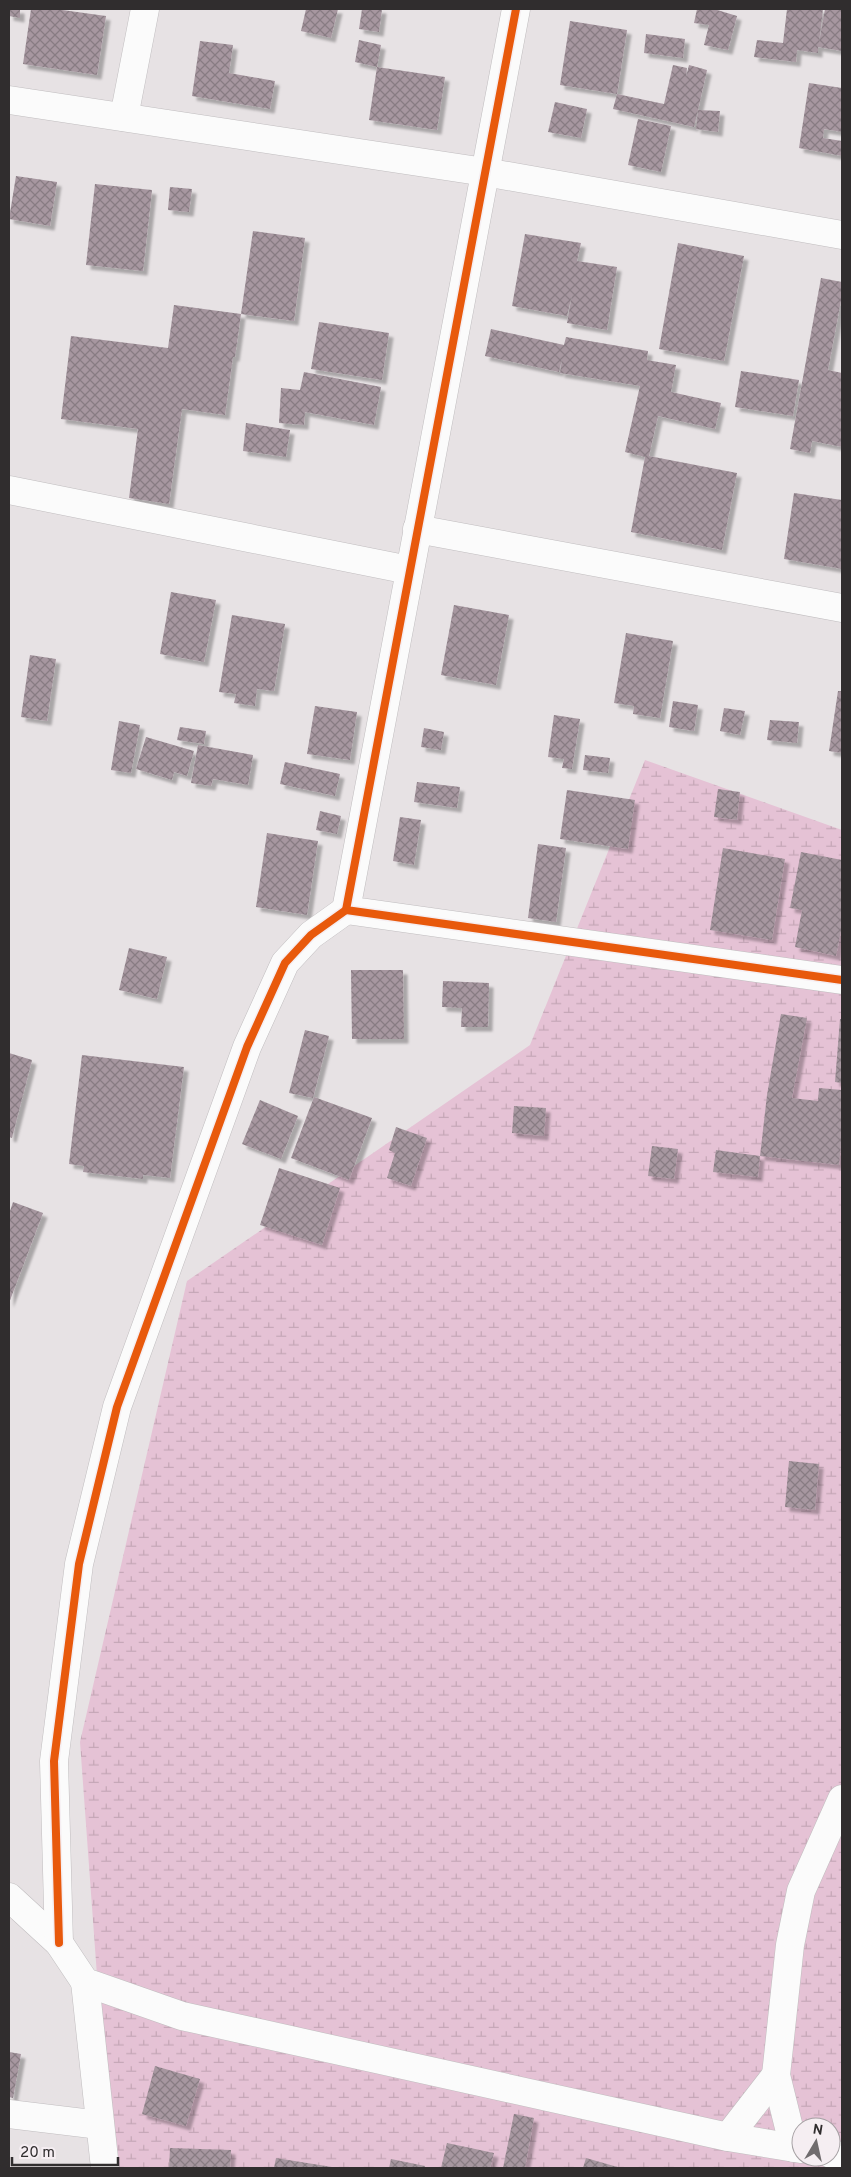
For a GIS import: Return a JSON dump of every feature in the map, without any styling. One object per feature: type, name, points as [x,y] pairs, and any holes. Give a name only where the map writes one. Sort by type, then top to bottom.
[{"type":"street","points":[[124,117],[144,9]]},
{"type":"street","points":[[346,910],[516,9]]},
{"type":"street","points":[[9,100],[485,172],[842,235]]},
{"type":"street","points":[[9,490],[409,570]]},
{"type":"street","points":[[417,529],[842,608]]},
{"type":"street","points":[[59,1943],[54,1761],[79,1564],[118,1407],[247,1048],[285,963],[311,935],[346,910],[842,980]]},
{"type":"street","points":[[791,2128],[776,2075],[790,1945],[801,1891],[842,1799]]},
{"type":"street","points":[[9,1897],[59,1943],[85,1982],[105,2168]]},
{"type":"street","points":[[85,1982],[182,2016],[728,2137],[791,2148]]},
{"type":"street","points":[[728,2137],[776,2075]]},
{"type":"street","points":[[9,2114],[100,2125]]},
{"type":"green space","points":[[645,760],[842,830],[842,2168],[111,2168],[80,1742],[187,1281],[530,1045]]},
{"type":"building","points":[[9,9],[20,9],[20,18],[9,16]]},
{"type":"building","points":[[31,9],[55,9],[106,16],[97,75],[23,64]]},
{"type":"building","points":[[306,9],[338,9],[331,38],[301,31]]},
{"type":"building","points":[[362,9],[382,9],[379,32],[359,29]]},
{"type":"building","points":[[697,9],[714,9],[737,16],[728,50],[704,45],[709,25],[694,23]]},
{"type":"building","points":[[787,9],[823,9],[819,43],[825,9],[842,9],[842,51],[818,47],[818,53],[797,50],[796,62],[754,57],[757,40],[783,43]]},
{"type":"building","points":[[570,21],[627,30],[617,94],[560,85]]},
{"type":"building","points":[[646,34],[685,39],[683,58],[644,53]]},
{"type":"building","points":[[359,40],[381,45],[377,67],[355,62]]},
{"type":"building","points":[[200,41],[233,45],[229,73],[275,81],[270,109],[192,96]]},
{"type":"building","points":[[673,65],[687,68],[686,77],[689,65],[707,70],[694,127],[613,109],[617,94],[664,104]]},
{"type":"building","points":[[377,67],[445,77],[437,130],[369,120]]},
{"type":"building","points":[[809,83],[842,88],[842,132],[824,129],[823,138],[842,141],[842,156],[799,148]]},
{"type":"building","points":[[555,102],[587,109],[581,138],[548,132]]},
{"type":"building","points":[[698,110],[720,111],[718,132],[696,129]]},
{"type":"building","points":[[638,119],[671,126],[661,172],[628,165]]},
{"type":"building","points":[[16,176],[57,182],[50,226],[9,219]]},
{"type":"building","points":[[95,184],[152,190],[143,271],[86,265]]},
{"type":"building","points":[[170,187],[192,189],[189,212],[168,210]]},
{"type":"building","points":[[253,231],[305,238],[294,321],[241,314]]},
{"type":"building","points":[[525,234],[581,243],[577,261],[617,267],[607,330],[567,323],[572,295],[567,316],[512,306]]},
{"type":"building","points":[[678,243],[744,256],[724,361],[659,349]]},
{"type":"building","points":[[821,278],[842,282],[842,295],[828,370],[842,373],[842,447],[812,441],[810,453],[790,449]]},
{"type":"building","points":[[174,305],[241,314],[225,415],[182,409],[169,504],[129,498],[138,429],[61,419],[71,336],[168,348]]},
{"type":"building","points":[[319,322],[389,333],[382,380],[311,369]]},
{"type":"building","points":[[491,329],[564,345],[566,337],[648,351],[647,360],[676,365],[671,392],[721,403],[715,429],[658,416],[649,456],[737,473],[722,550],[631,532],[645,457],[625,452],[640,386],[560,373],[562,359],[559,372],[485,356]]},
{"type":"building","points":[[741,371],[799,380],[793,416],[735,407]]},
{"type":"building","points":[[304,372],[381,387],[374,425],[305,412],[304,425],[279,423],[281,388],[300,390]]},
{"type":"building","points":[[246,423],[290,430],[286,457],[243,451]]},
{"type":"building","points":[[794,493],[842,500],[842,569],[784,559]]},
{"type":"building","points":[[171,592],[216,600],[204,662],[160,654]]},
{"type":"building","points":[[454,605],[509,615],[496,685],[441,675]]},
{"type":"building","points":[[232,615],[285,624],[274,691],[257,689],[255,706],[234,703],[236,694],[219,692]]},
{"type":"building","points":[[626,633],[673,641],[660,718],[633,714],[634,706],[614,703]]},
{"type":"building","points":[[30,655],[56,659],[47,721],[21,717]]},
{"type":"building","points":[[838,691],[842,691],[842,753],[829,751]]},
{"type":"building","points":[[673,701],[698,705],[694,731],[669,727]]},
{"type":"building","points":[[315,706],[357,712],[350,760],[307,754]]},
{"type":"building","points":[[724,708],[745,711],[740,735],[720,731]]},
{"type":"building","points":[[554,715],[580,719],[572,769],[562,768],[564,759],[548,757]]},
{"type":"building","points":[[770,720],[799,722],[797,743],[767,740]]},
{"type":"building","points":[[119,721],[140,725],[131,773],[111,770]]},
{"type":"building","points":[[180,727],[206,731],[204,744],[177,740]]},
{"type":"building","points":[[424,728],[444,732],[441,750],[421,747]]},
{"type":"building","points":[[146,737],[194,751],[187,776],[174,772],[172,780],[136,769]]},
{"type":"building","points":[[198,745],[253,755],[248,785],[213,779],[211,786],[191,783]]},
{"type":"building","points":[[585,755],[610,758],[608,773],[583,770]]},
{"type":"building","points":[[285,762],[340,774],[335,796],[280,784]]},
{"type":"building","points":[[417,782],[460,787],[457,808],[414,802]]},
{"type":"building","points":[[718,789],[740,792],[737,820],[714,817]]},
{"type":"building","points":[[567,790],[635,800],[628,849],[560,839]]},
{"type":"building","points":[[320,811],[341,816],[337,834],[316,830]]},
{"type":"building","points":[[400,817],[421,820],[414,865],[393,861]]},
{"type":"building","points":[[267,833],[318,841],[307,915],[256,907]]},
{"type":"building","points":[[538,844],[566,848],[556,922],[528,918]]},
{"type":"building","points":[[723,848],[785,859],[772,940],[710,930]]},
{"type":"building","points":[[801,852],[842,860],[842,926],[836,956],[795,947],[802,910],[790,908]]},
{"type":"building","points":[[129,948],[167,957],[157,999],[119,990]]},
{"type":"building","points":[[351,970],[403,970],[404,1039],[352,1039]]},
{"type":"building","points":[[443,981],[489,983],[488,1027],[461,1027],[462,1008],[442,1007]]},
{"type":"building","points":[[781,1014],[807,1018],[792,1098],[818,1101],[819,1088],[842,1090],[842,1136],[839,1165],[760,1156],[767,1095]]},
{"type":"building","points":[[840,1019],[842,1019],[842,1083],[835,1082]]},
{"type":"building","points":[[305,1030],[329,1036],[313,1098],[289,1093]]},
{"type":"building","points":[[9,1053],[32,1060],[12,1138],[9,1137]]},
{"type":"building","points":[[82,1055],[184,1067],[170,1178],[143,1175],[143,1179],[83,1172],[84,1166],[69,1164]]},
{"type":"building","points":[[314,1097],[372,1118],[349,1180],[291,1158]]},
{"type":"building","points":[[260,1100],[298,1116],[281,1159],[242,1144]]},
{"type":"building","points":[[514,1106],[546,1108],[544,1136],[512,1133]]},
{"type":"building","points":[[396,1127],[427,1138],[411,1186],[387,1178],[395,1153],[389,1150]]},
{"type":"building","points":[[652,1146],[678,1149],[674,1179],[648,1176]]},
{"type":"building","points":[[716,1150],[760,1156],[758,1177],[713,1172]]},
{"type":"building","points":[[279,1168],[340,1188],[322,1245],[260,1225]]},
{"type":"building","points":[[13,1202],[43,1213],[9,1303],[9,1214]]},
{"type":"building","points":[[789,1461],[819,1464],[815,1510],[785,1507]]},
{"type":"building","points":[[9,2052],[21,2054],[13,2098],[9,2097]]},
{"type":"building","points":[[155,2066],[200,2079],[186,2126],[142,2114]]},
{"type":"building","points":[[514,2114],[534,2118],[525,2168],[503,2168]]},
{"type":"building","points":[[447,2143],[494,2153],[490,2168],[441,2168]]},
{"type":"building","points":[[170,2148],[231,2150],[230,2168],[169,2168]]},
{"type":"building","points":[[276,2158],[332,2167],[274,2168]]},
{"type":"building","points":[[586,2158],[621,2168],[583,2168]]},
{"type":"building","points":[[391,2159],[425,2166],[425,2168],[389,2168]]},
{"type":"cycle path","points":[[516,9],[346,910],[842,980]]},
{"type":"cycle path","points":[[59,1943],[54,1761],[79,1564],[117,1407],[247,1047],[285,963],[311,935],[346,910]]}]
